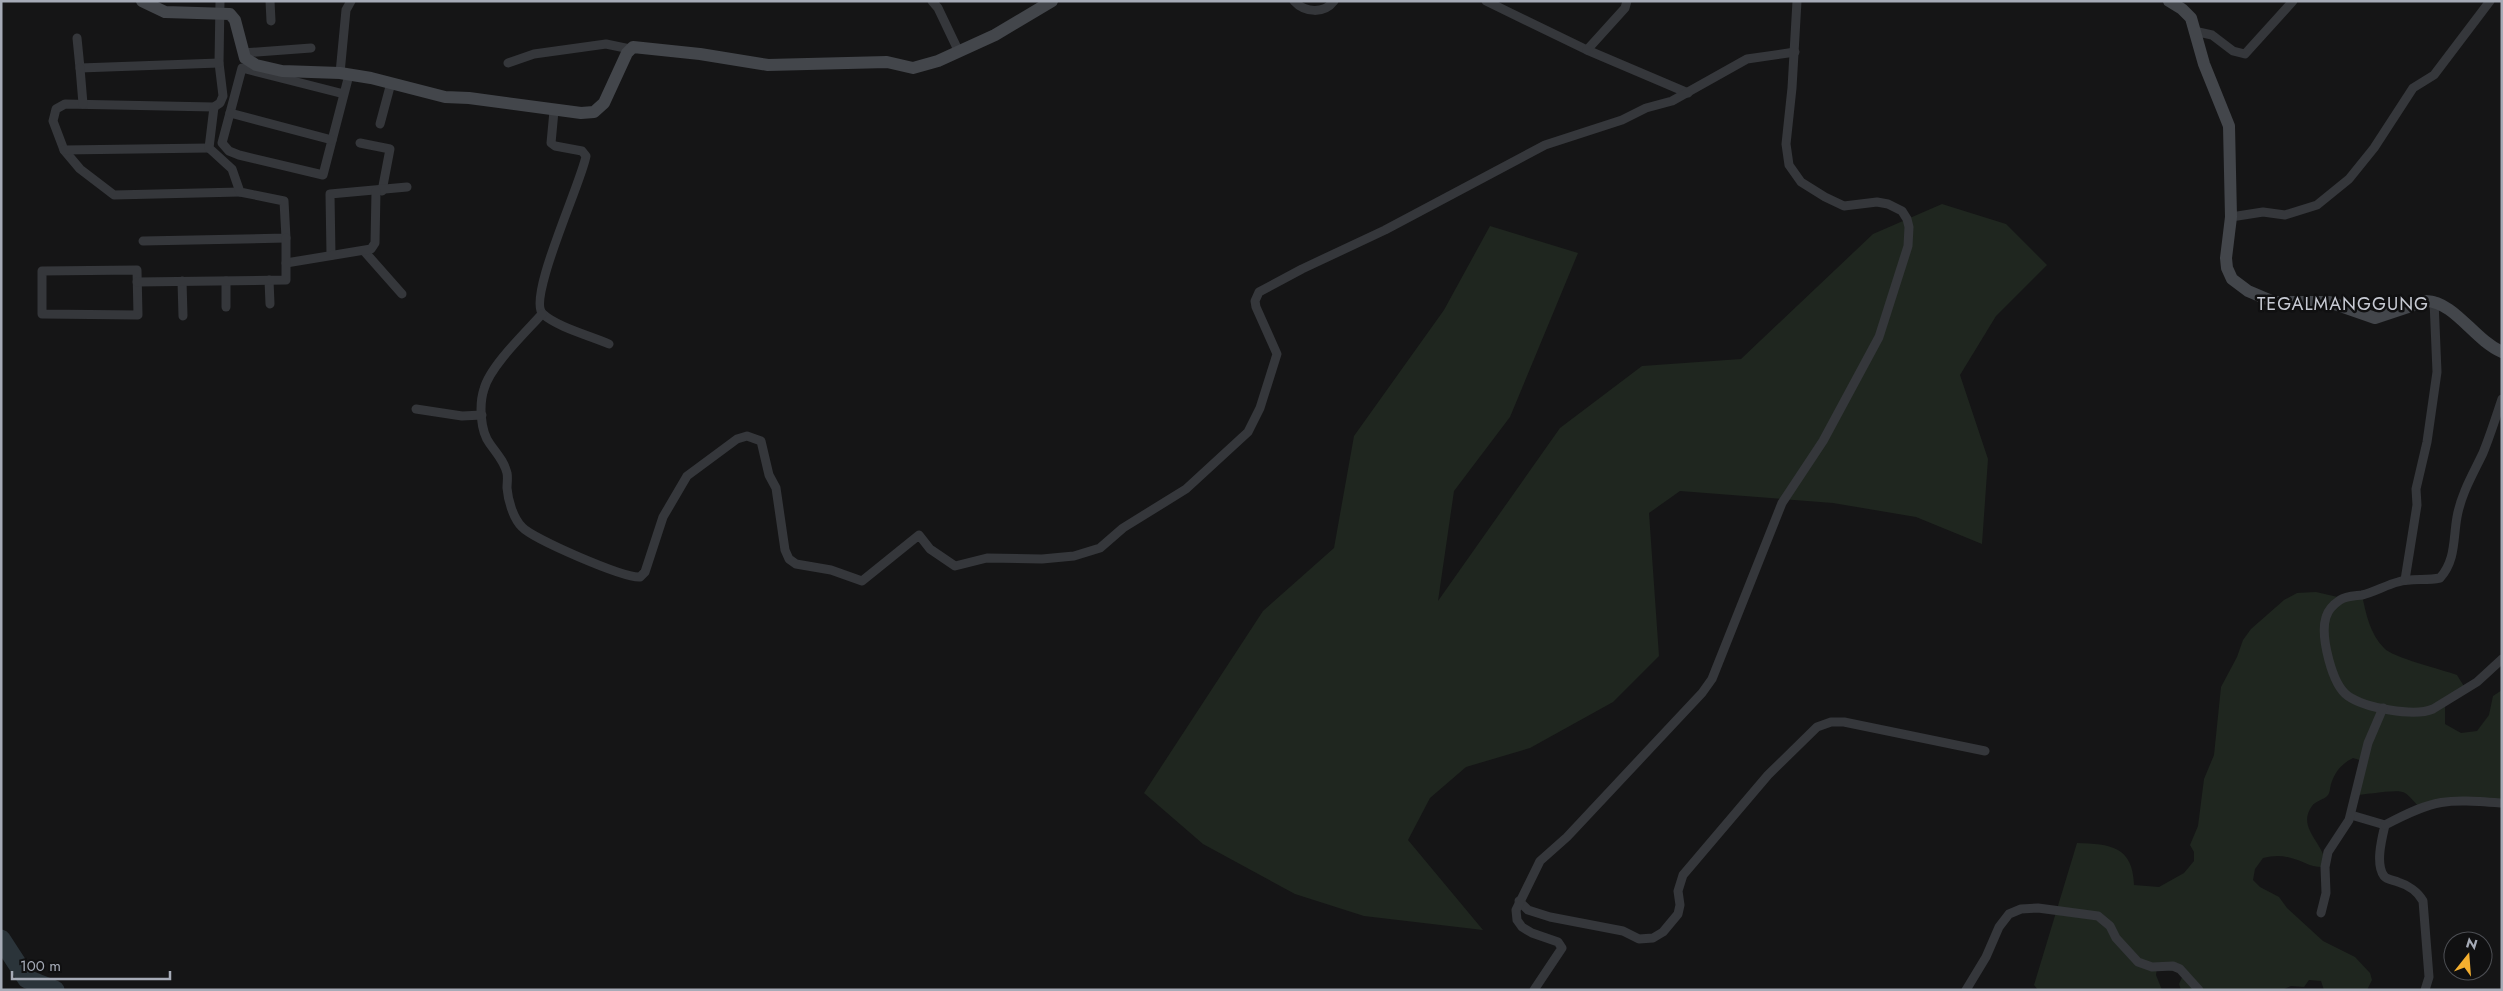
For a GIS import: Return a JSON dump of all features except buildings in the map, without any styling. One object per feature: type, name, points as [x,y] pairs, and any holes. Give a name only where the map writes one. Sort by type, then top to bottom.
[{"type":"street","points":[[142,1],[155,9],[171,12],[220,7],[235,20],[245,58],[256,65],[282,71],[345,74],[391,83],[444,97],[469,98],[554,111],[588,112],[600,108],[630,49]]},
{"type":"street","points":[[270,1],[271,21]]},
{"type":"street","points":[[344,94],[242,68],[222,143],[229,151],[240,155],[323,175],[344,94],[346,10],[351,1]]},
{"type":"street","points":[[932,1],[938,8],[958,50]]},
{"type":"street","points":[[508,63],[534,54],[606,44],[630,49],[638,47],[700,54],[768,65],[887,62],[913,68],[938,61],[958,50],[995,35],[1052,1]]},
{"type":"street","points":[[1294,1],[1300,6],[1321,11],[1329,7],[1334,1]]},
{"type":"street","points":[[1486,1],[1588,50],[1688,93]]},
{"type":"street","points":[[1588,50],[1625,8],[1627,1]]},
{"type":"street","points":[[1534,990],[1562,946],[1558,942],[1522,928],[1516,914],[1519,901],[1542,857],[1566,837],[1702,693],[1712,678],[1782,503],[1823,442],[1879,337],[1908,246],[1908,219],[1902,211],[1888,204],[1877,202],[1844,206],[1801,182],[1789,165],[1786,144],[1797,1]]},
{"type":"street","points":[[2169,1],[2182,9],[2191,18],[2204,64],[2229,126],[2231,217],[2227,268],[2232,280],[2274,302],[2329,302],[2375,318],[2420,303],[2434,301],[2448,308],[2485,344],[2502,352]]},
{"type":"street","points":[[2194,31],[2212,35],[2233,51],[2245,54],[2293,1]]},
{"type":"street","points":[[2231,217],[2263,212],[2285,215],[2303,210],[2317,205],[2349,179],[2378,143],[2405,97],[2420,81],[2434,75],[2490,1]]},
{"type":"street","points":[[137,282],[286,280],[284,201],[240,192],[114,195],[80,169],[64,150],[55,128],[54,114],[60,106],[83,104],[214,107],[220,103],[223,96],[219,63],[220,7]]},
{"type":"street","points":[[77,38],[83,104]]},
{"type":"street","points":[[243,53],[311,48]]},
{"type":"street","points":[[542,314],[493,371],[484,388],[482,415],[488,442],[500,457],[508,475],[507,488],[511,504],[522,526],[546,542],[640,577],[645,572],[663,517],[680,484],[687,476],[737,439],[747,436],[761,441],[763,446],[766,463],[778,496],[786,555],[796,564],[831,570],[862,581],[918,535],[944,561],[955,566],[987,558],[1042,559],[1090,553],[1100,548],[1123,528],[1186,489],[1248,432],[1260,408],[1277,354],[1256,307],[1255,301],[1259,292],[1302,268],[1385,230],[1545,145],[1672,101],[1747,59],[1794,52]]},
{"type":"street","points":[[80,68],[219,63]]},
{"type":"street","points":[[380,124],[391,83]]},
{"type":"street","points":[[209,148],[214,107]]},
{"type":"street","points":[[554,111],[551,143],[555,146],[582,151],[586,156],[584,169],[558,232],[538,301],[542,314],[609,344]]},
{"type":"street","points":[[230,113],[332,140]]},
{"type":"street","points":[[286,262],[364,251],[371,249],[375,243],[379,191],[390,149],[360,143]]},
{"type":"street","points":[[64,150],[209,148],[232,169],[240,192]]},
{"type":"street","points":[[330,255],[330,194],[407,187]]},
{"type":"street","points":[[142,241],[286,238]]},
{"type":"street","points":[[364,251],[402,294]]},
{"type":"street","points":[[137,270],[137,282],[138,315],[42,314],[42,271],[137,270]]},
{"type":"street","points":[[269,280],[270,304]]},
{"type":"street","points":[[182,281],[183,316]]},
{"type":"street","points":[[226,281],[226,307]]},
{"type":"street","points":[[2405,580],[2417,505],[2416,489],[2427,442],[2437,372],[2434,301]]},
{"type":"street","points":[[2502,399],[2483,453],[2463,495],[2457,517],[2455,544],[2448,569],[2440,578],[2405,580],[2374,592],[2342,598],[2325,618],[2331,671],[2338,686],[2348,696],[2394,711],[2426,712],[2477,682],[2502,659]]},
{"type":"street","points":[[416,409],[462,416],[482,415]]},
{"type":"street","points":[[2321,913],[2326,893],[2325,867],[2328,852],[2351,815],[2354,795],[2368,743],[2383,708]]},
{"type":"street","points":[[1519,901],[1528,910],[1550,917],[1623,931],[1639,938],[1653,938],[1663,932],[1678,914],[1679,884],[1693,862],[1768,775],[1817,727],[1831,722],[1844,722],[1985,751]]},
{"type":"street","points":[[2351,815],[2385,825],[2432,803],[2458,800],[2502,804]]},
{"type":"street","points":[[2385,825],[2380,851],[2383,874],[2385,878],[2399,882],[2416,892],[2423,901],[2429,977],[2425,990]]},
{"type":"street","points":[[1966,990],[1986,957],[1999,928],[2009,914],[2021,909],[2038,908],[2098,916],[2110,926],[2116,938],[2138,962],[2152,967],[2173,966],[2180,968],[2199,990]]},
{"type":"shaded area","points":[[1942,204],[2006,224],[2047,265],[1996,316],[1960,375],[1988,459],[1982,544],[1916,517],[1833,503],[1680,491],[1649,513],[1659,656],[1613,702],[1530,748],[1466,767],[1430,798],[1408,840],[1483,930],[1364,916],[1295,894],[1203,844],[1144,793],[1263,611],[1334,548],[1354,436],[1444,310],[1490,226],[1578,253],[1510,417],[1454,491],[1438,601],[1560,428],[1642,366],[1741,359],[1873,234]]},
{"type":"shaded area","points":[[2316,592],[2342,598],[2362,595],[2372,630],[2384,648],[2397,656],[2457,675],[2465,688],[2445,699],[2445,724],[2461,733],[2477,731],[2489,715],[2493,696],[2502,690],[2502,803],[2458,800],[2419,807],[2409,796],[2402,792],[2389,791],[2354,795],[2363,761],[2353,758],[2339,769],[2331,784],[2329,794],[2313,804],[2308,814],[2309,830],[2322,851],[2325,867],[2315,866],[2284,856],[2277,856],[2263,858],[2255,869],[2253,880],[2260,887],[2279,897],[2287,908],[2323,941],[2355,957],[2370,973],[2372,980],[2367,990],[2324,990],[2321,981],[2309,980],[2304,987],[2291,986],[2282,990],[2203,990],[2192,976],[2186,973],[2201,990],[2181,990],[2179,984],[2184,973],[2157,968],[2156,975],[2162,990],[2038,990],[2034,985],[2077,843],[2100,844],[2118,850],[2129,862],[2133,872],[2134,885],[2159,887],[2184,873],[2194,861],[2194,852],[2190,845],[2198,826],[2204,779],[2214,755],[2221,687],[2237,657],[2243,640],[2251,629],[2284,600],[2297,593]]},
{"type":"waterway","points":[[1,939],[27,979],[55,990]]},
{"type":"district","name":"TEGALMANGGUNG","points":[[2343,304]]}]
